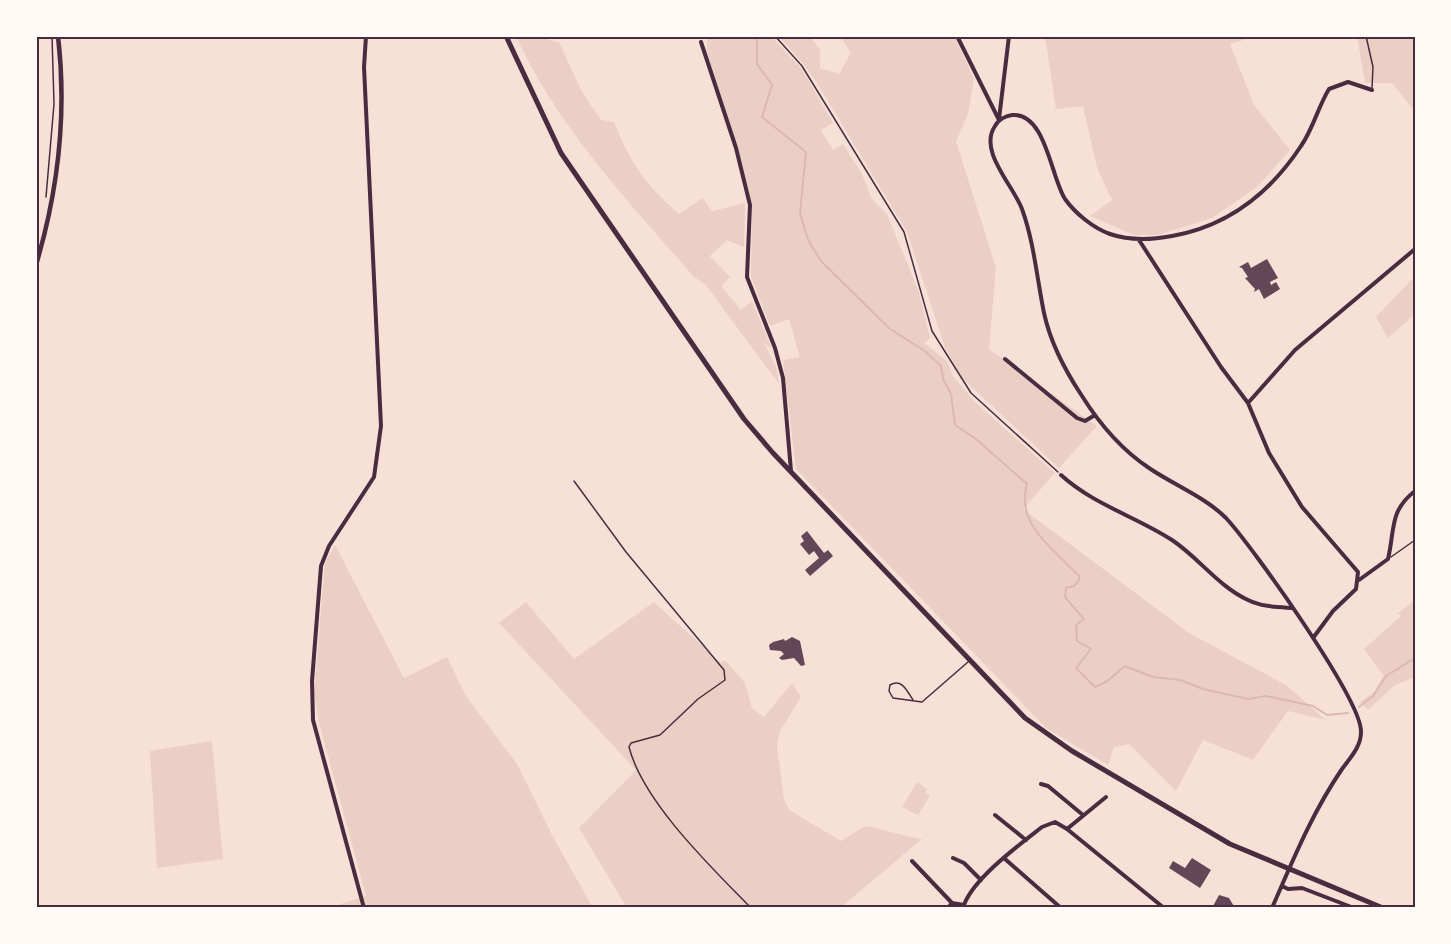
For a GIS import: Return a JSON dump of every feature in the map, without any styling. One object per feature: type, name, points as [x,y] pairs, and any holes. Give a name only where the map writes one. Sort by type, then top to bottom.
[{"type":"main road","points":[[506,36],[561,153],[744,419],[791,472],[1025,718],[1072,751],[1230,844],[1383,908]]},
{"type":"street","points":[[36,265],[52,201],[59,150],[62,97],[58,36]]},
{"type":"street","points":[[364,908],[313,720],[312,681],[321,566],[329,546],[374,477],[381,426],[364,67],[366,36]]},
{"type":"street","points":[[957,36],[999,120]]},
{"type":"street","points":[[1009,36],[999,120],[992,129],[990,140],[993,155],[1014,190],[1024,216],[1048,326],[1065,367],[1095,415],[1133,457],[1226,519],[1294,608],[1313,638],[1350,703],[1361,733],[1357,749],[1322,798],[1272,908]]},
{"type":"street","points":[[701,42],[736,148],[750,205],[747,277],[775,348],[783,378],[791,472]]},
{"type":"street","points":[[999,120],[1013,115],[1034,124],[1039,129],[1057,183],[1066,201],[1086,220],[1109,233],[1139,240],[1192,233],[1215,225],[1239,211],[1272,183],[1300,148],[1329,89],[1348,82],[1372,90]]},
{"type":"street","points":[[1139,240],[1221,368],[1248,403],[1269,453],[1284,479],[1313,521],[1358,572],[1356,589],[1333,611],[1313,638]]},
{"type":"street","points":[[1248,403],[1295,350],[1415,249]]},
{"type":"street","points":[[1005,359],[1077,418],[1084,421],[1095,415]]},
{"type":"street","points":[[1061,475],[1088,497],[1154,528],[1172,540],[1220,582],[1246,599],[1257,604],[1294,608]]},
{"type":"street","points":[[1358,580],[1388,559],[1396,512],[1399,505],[1415,491]]},
{"type":"street","points":[[1041,784],[1048,786],[1083,815]]},
{"type":"street","points":[[1067,829],[1106,797]]},
{"type":"street","points":[[995,815],[1026,840]]},
{"type":"street","points":[[912,861],[952,903],[965,907],[968,893],[1026,840],[1051,823],[1060,823],[1164,908]]},
{"type":"street","points":[[953,858],[964,863],[981,880]]},
{"type":"street","points":[[1005,859],[1061,908]]},
{"type":"street","points":[[1282,886],[1288,889],[1302,888],[1354,908]]},
{"type":"street","points":[[948,908],[952,903]]},
{"type":"lane","points":[[1366,36],[1373,67],[1372,90]]},
{"type":"lane","points":[[1388,559],[1415,540]]},
{"type":"lane","points":[[913,700],[902,684],[890,685],[893,698],[922,702],[970,661]]},
{"type":"path","points":[[46,200],[54,104],[51,36]]},
{"type":"path","points":[[774,36],[802,66],[904,232],[932,331],[971,393],[1061,475]]},
{"type":"path","points":[[574,481],[626,552],[724,670],[725,680],[698,699],[660,735],[640,739],[631,743],[629,747],[632,761],[650,791],[677,827],[751,908]]},
{"type":"shaded area","points":[[516,36],[547,36],[548,40],[559,42],[582,92],[601,120],[614,122],[640,172],[657,193],[679,214],[703,198],[712,211],[745,203],[744,247],[727,240],[710,256],[730,277],[721,286],[741,310],[752,301],[772,349],[764,343],[777,369],[779,384],[705,284],[694,277],[644,220],[573,133],[533,70]]},
{"type":"shaded area","points":[[707,36],[771,36],[802,69],[833,123],[821,130],[833,150],[843,144],[862,174],[872,199],[887,214],[919,292],[930,338],[924,343],[947,361],[953,376],[976,403],[1055,473],[1023,509],[1189,633],[1286,685],[1326,720],[1288,711],[1253,760],[1203,740],[1176,791],[1129,744],[1114,747],[1108,765],[1046,728],[796,469],[783,360],[800,357],[789,319],[770,326],[751,277],[752,205],[707,51]]},
{"type":"shaded area","points":[[779,36],[810,36],[820,50],[820,68],[839,74],[851,53],[840,36],[954,36],[974,79],[968,114],[956,141],[996,268],[989,349],[1097,426],[1059,468],[963,379],[945,348],[907,232],[822,91],[805,66]]},
{"type":"shaded area","points":[[1045,36],[1257,36],[1230,44],[1254,105],[1290,150],[1257,187],[1212,218],[1158,235],[1134,235],[1090,216],[1112,200],[1097,168],[1083,106],[1056,109]]},
{"type":"shaded area","points":[[1357,36],[1415,36],[1415,107],[1412,108],[1392,83],[1365,83]]},
{"type":"shaded area","points":[[1415,276],[1415,314],[1388,338],[1376,317]]},
{"type":"shaded area","points":[[335,545],[404,678],[447,657],[466,696],[517,764],[552,835],[593,908],[328,908],[366,896],[319,723],[314,692],[325,563]]},
{"type":"shaded area","points":[[1415,600],[1415,677],[1395,685],[1368,710],[1360,702],[1374,692],[1384,676],[1364,649],[1401,616],[1398,613]]},
{"type":"shaded area","points":[[526,602],[574,659],[654,602],[721,663],[725,660],[745,683],[752,708],[764,717],[792,683],[801,697],[780,731],[777,746],[784,799],[789,810],[841,841],[865,826],[922,839],[840,908],[627,908],[579,828],[636,770],[499,623]]},
{"type":"shaded area","points":[[212,741],[223,859],[157,868],[150,751]]},
{"type":"shaded area","points":[[917,782],[927,789],[925,792],[930,796],[918,815],[902,807]]},
{"type":"building","points":[[1267,259],[1278,278],[1270,282],[1271,285],[1276,282],[1280,289],[1264,299],[1259,289],[1254,292],[1255,289],[1245,278],[1248,277],[1239,267],[1248,262],[1251,268]]},
{"type":"building","points":[[807,531],[824,553],[828,550],[833,556],[810,576],[805,570],[819,558],[814,551],[809,555],[800,544],[804,541],[801,536]]},
{"type":"building","points":[[792,637],[800,641],[805,665],[801,666],[794,658],[782,660],[779,658],[784,654],[781,651],[770,650],[769,645],[773,642],[784,639],[785,641]]},
{"type":"building","points":[[1192,858],[1211,870],[1200,888],[1169,868],[1173,861],[1185,868]]},
{"type":"building","points":[[1219,895],[1229,898],[1235,908],[1212,908]]},
{"type":"waterway","points":[[757,36],[757,64],[772,85],[762,117],[806,152],[800,213],[808,240],[821,261],[890,329],[925,351],[941,366],[943,379],[951,394],[955,425],[976,439],[1027,484],[1025,498],[1032,524],[1048,546],[1079,576],[1074,586],[1066,588],[1065,597],[1084,619],[1076,625],[1077,641],[1091,649],[1076,668],[1095,687],[1106,682],[1125,666],[1153,677],[1180,680],[1203,689],[1248,699],[1266,696],[1313,706],[1327,715],[1348,713]]},
{"type":"waterway","points":[[1359,707],[1373,696],[1386,676],[1415,658]]}]
